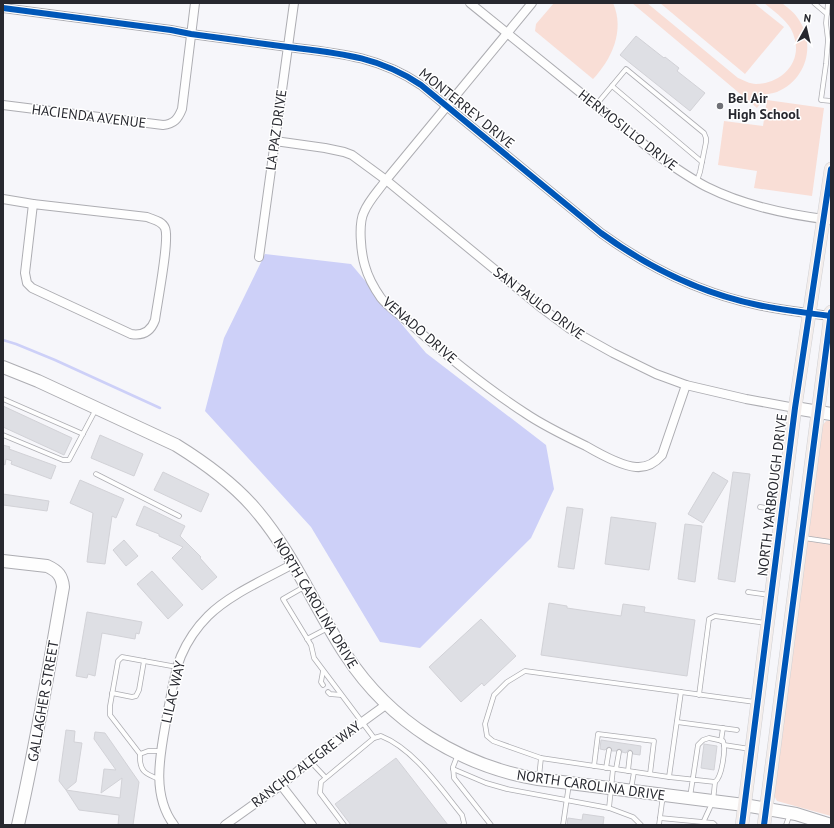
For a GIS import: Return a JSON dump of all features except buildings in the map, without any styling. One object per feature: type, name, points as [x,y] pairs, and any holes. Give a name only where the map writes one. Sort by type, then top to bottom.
[{"type":"main road","name":"NORTH YARBROUGH DRIVE","points":[[742,825],[769,623],[795,408],[809,313],[827,219],[831,170]]},
{"type":"main road","points":[[764,825],[801,538],[825,413],[831,312]]},
{"type":"main road","name":"NORTH CAROLINA DRIVE","points":[[3,367],[38,381],[176,445],[218,473],[255,509],[272,530],[329,627],[360,675],[387,704],[410,724],[432,740],[487,766],[516,775],[744,805],[790,813],[827,824]]},
{"type":"main road","name":"SAN PAULO DRIVE","points":[[795,408],[825,413]]},
{"type":"main road","points":[[782,511],[805,514]]},
{"type":"main road","name":"GALLAGHER STREET","points":[[3,561],[48,566],[60,576],[63,588],[36,740],[18,825]]},
{"type":"street","points":[[191,34],[196,3]]},
{"type":"street","name":"LA PAZ DRIVE","points":[[259,257],[294,3]]},
{"type":"street","name":"HERMOSILLO DRIVE","points":[[470,3],[660,158],[697,181],[707,187],[755,206],[780,212],[827,219]]},
{"type":"street","name":"VENADO DRIVE","points":[[532,3],[386,180],[363,213],[361,246],[365,266],[371,281],[382,299],[474,377],[549,428],[594,451],[628,466],[643,467],[657,460],[664,450],[686,385]]},
{"type":"street","name":"MONTERREY DRIVE","points":[[3,8],[356,56],[391,67],[405,74],[421,85],[601,233],[658,270],[698,287],[741,301],[830,316]]},
{"type":"street","name":"HACIENDA AVENUE","points":[[3,105],[163,125],[170,124],[179,118],[182,109],[191,34]]},
{"type":"street","name":"SAN PAULO DRIVE","points":[[275,141],[344,152],[363,161],[521,292],[570,329],[612,353],[656,374],[686,385],[746,399],[795,408]]},
{"type":"street","points":[[3,199],[33,204],[147,217],[161,223],[166,232],[165,247],[155,320],[153,326],[149,330],[141,334],[131,334],[32,288],[27,283],[25,272],[33,204]]},
{"type":"street","name":"LILAC WAY","points":[[174,825],[164,804],[160,779],[161,751],[177,667],[188,642],[198,627],[220,605],[293,564]]},
{"type":"street","name":"RANCHO ALEGRE WAY","points":[[225,825],[281,785],[361,722],[387,704]]},
{"type":"street","points":[[281,785],[312,825]]},
{"type":"lane","points":[[814,3],[827,14]]},
{"type":"lane","points":[[828,3],[826,23],[828,40],[821,100],[831,101]]},
{"type":"lane","points":[[596,105],[626,69],[704,133],[706,142],[697,181]]},
{"type":"lane","points":[[612,86],[702,162]]},
{"type":"lane","points":[[3,399],[83,434]]},
{"type":"lane","points":[[3,435],[63,460],[69,460],[96,408]]},
{"type":"lane","points":[[96,474],[179,516]]},
{"type":"lane","points":[[760,507],[782,511]]},
{"type":"lane","points":[[801,538],[831,542]]},
{"type":"lane","points":[[306,586],[283,599],[311,645],[314,658],[374,738]]},
{"type":"lane","points":[[748,592],[772,596]]},
{"type":"lane","points":[[699,695],[709,619],[715,616],[769,623]]},
{"type":"lane","points":[[307,639],[329,627]]},
{"type":"lane","points":[[160,779],[147,774],[141,768],[139,762],[140,754],[110,715],[112,693],[118,661],[122,657],[177,667]]},
{"type":"lane","points":[[112,693],[136,696],[139,690],[144,661]]},
{"type":"lane","points":[[323,671],[321,682],[323,685]]},
{"type":"lane","points":[[715,782],[541,758],[493,741],[487,736],[485,724],[494,695],[507,682],[525,671],[758,703]]},
{"type":"lane","points":[[328,692],[330,694],[341,695]]},
{"type":"lane","points":[[669,776],[681,692]]},
{"type":"lane","points":[[677,722],[737,730]]},
{"type":"lane","points":[[721,741],[723,728]]},
{"type":"lane","points":[[594,766],[598,734],[633,738],[654,741],[650,774]]},
{"type":"lane","points":[[610,742],[611,735]]},
{"type":"lane","points":[[344,825],[320,793],[320,782],[374,738],[381,736],[389,739],[417,761],[462,815],[463,825]]},
{"type":"lane","points":[[620,743],[621,737]]},
{"type":"lane","points":[[632,745],[633,738]]},
{"type":"lane","points":[[690,798],[698,745],[703,740],[709,738],[723,741],[723,761],[719,780],[715,782],[713,801],[702,824]]},
{"type":"lane","points":[[724,745],[752,750]]},
{"type":"lane","points":[[606,768],[609,750]]},
{"type":"lane","points":[[140,754],[148,751],[161,751]]},
{"type":"lane","points":[[609,808],[618,752]]},
{"type":"lane","points":[[458,753],[452,769],[454,778],[491,825]]},
{"type":"lane","points":[[628,771],[630,753]]},
{"type":"lane","points":[[538,779],[541,758]]},
{"type":"lane","points":[[310,761],[325,777]]},
{"type":"lane","points":[[452,769],[486,783],[507,789],[609,808],[633,817],[641,825]]},
{"type":"lane","points":[[631,791],[634,772]]},
{"type":"lane","points":[[563,825],[569,783]]},
{"type":"lane","points":[[660,825],[663,795]]},
{"type":"lane","points":[[786,825],[790,813]]},
{"type":"lane","points":[[660,818],[702,824],[713,823],[715,825]]},
{"type":"shaded area","points":[[554,3],[613,3],[618,23],[615,44],[606,62],[593,79],[535,31],[536,24]]},
{"type":"shaded area","points":[[632,3],[647,3],[738,78],[749,83],[756,84],[773,81],[780,77],[791,65],[795,57],[795,40],[791,29],[783,19],[764,3],[782,3],[796,15],[804,30],[807,41],[805,61],[801,71],[787,87],[770,94],[759,95],[763,100],[757,108]]},
{"type":"shaded area","points":[[660,3],[754,3],[784,27],[745,74]]},
{"type":"shaded area","points":[[767,100],[824,108],[812,196],[754,188],[757,171],[718,165],[724,121],[763,126]]},
{"type":"shaded area","points":[[826,421],[831,421],[831,816],[777,801],[772,792],[821,427]]},
{"type":"water","points":[[265,254],[351,264],[426,353],[546,445],[554,489],[531,538],[420,648],[380,642],[311,527],[205,411],[224,338]]},
{"type":"waterway","points":[[3,340],[55,360],[160,408]]},
{"type":"cycle path","points":[[3,8],[324,51],[357,57],[373,62],[405,75],[421,85],[601,233],[619,246],[656,268],[695,286],[737,300],[803,313],[831,316]]},
{"type":"cycle path","points":[[742,825],[795,408],[831,169]]},
{"type":"cycle path","points":[[764,825],[831,312]]},
{"type":"place","name":"Bel Air High School","points":[[720,106]]}]
